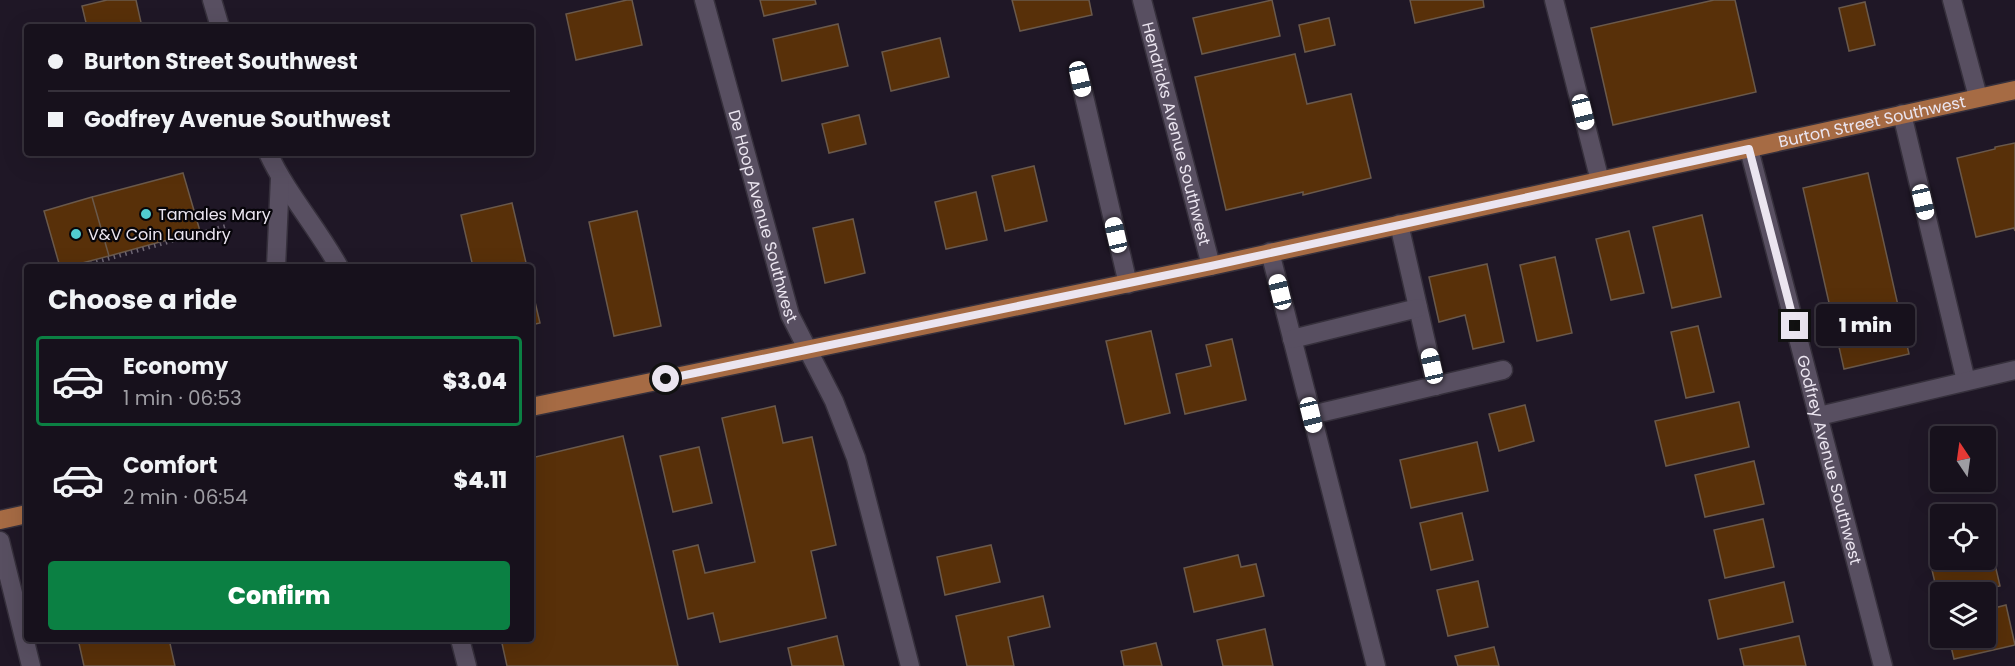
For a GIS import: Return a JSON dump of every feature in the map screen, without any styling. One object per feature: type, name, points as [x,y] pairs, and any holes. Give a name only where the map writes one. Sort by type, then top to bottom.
[{"type":"main road","name":"Burton Street Southwest","points":[[534,406],[1128,284],[2015,90]]},
{"type":"main road","points":[[0,520],[24,515]]},
{"type":"street","points":[[212,0],[219,24]]},
{"type":"street","name":"De Hoop Avenue Southwest","points":[[704,0],[790,315],[834,401],[856,458],[910,666]]},
{"type":"street","name":"Hendricks Avenue Southwest","points":[[1142,0],[1211,266]]},
{"type":"street","points":[[1554,0],[1600,181]]},
{"type":"street","points":[[1952,0],[1978,97]]},
{"type":"street","points":[[1080,79],[1128,284]]},
{"type":"street","points":[[1902,114],[1966,381]]},
{"type":"street","name":"Godfrey Avenue Southwest","points":[[1749,149],[1883,666]]},
{"type":"street","points":[[269,156],[280,178],[325,241],[337,264]]},
{"type":"street","points":[[276,264],[280,178]]},
{"type":"street","points":[[1400,224],[1436,386]]},
{"type":"street","points":[[1270,252],[1376,666]]},
{"type":"street","points":[[1292,339],[1418,308]]},
{"type":"street","points":[[1311,415],[1503,370]]},
{"type":"street","points":[[1819,416],[2015,370]]},
{"type":"street","points":[[0,541],[24,638]]},
{"type":"street","points":[[25,642],[31,666]]},
{"type":"street","points":[[461,642],[467,666]]},
{"type":"path","points":[[90,264],[229,225]]},
{"type":"building","points":[[107,0],[136,0],[141,24],[86,24],[82,6]]},
{"type":"building","points":[[632,0],[642,45],[576,60],[566,14]]},
{"type":"building","points":[[760,0],[815,0],[816,4],[764,16]]},
{"type":"building","points":[[1012,0],[1089,0],[1092,15],[1020,31]]},
{"type":"building","points":[[1272,0],[1280,36],[1202,54],[1193,18]]},
{"type":"building","points":[[1410,0],[1483,0],[1484,7],[1415,23]]},
{"type":"building","points":[[1714,0],[1735,0],[1756,92],[1613,125],[1591,28]]},
{"type":"building","points":[[1865,2],[1875,45],[1849,51],[1839,8]]},
{"type":"building","points":[[1329,18],[1335,45],[1305,52],[1299,25]]},
{"type":"building","points":[[838,24],[848,66],[782,81],[773,39]]},
{"type":"building","points":[[940,38],[949,77],[891,91],[882,52]]},
{"type":"building","points":[[1295,54],[1307,104],[1351,94],[1371,178],[1303,195],[1303,192],[1226,210],[1195,77]]},
{"type":"building","points":[[859,115],[866,144],[829,153],[822,124]]},
{"type":"building","points":[[2015,143],[2015,231],[2014,228],[1976,237],[1957,158]]},
{"type":"building","points":[[1034,166],[1047,221],[1005,231],[992,176]]},
{"type":"building","name":"Tamales Mary","points":[[183,173],[200,231],[109,256],[92,197]]},
{"type":"building","points":[[1868,173],[1909,354],[1844,369],[1803,188]]},
{"type":"building","points":[[976,192],[987,240],[946,249],[935,202]]},
{"type":"building","name":"V&V Coin Laundry","points":[[92,197],[109,256],[78,264],[59,264],[44,211]]},
{"type":"building","points":[[512,203],[526,264],[472,264],[461,215]]},
{"type":"building","points":[[637,211],[661,326],[614,336],[589,222]]},
{"type":"building","points":[[1702,215],[1721,297],[1672,308],[1653,227]]},
{"type":"building","points":[[853,219],[865,273],[825,283],[813,228]]},
{"type":"building","points":[[1629,231],[1644,293],[1611,300],[1596,239]]},
{"type":"building","points":[[1555,257],[1572,333],[1537,341],[1520,265]]},
{"type":"building","points":[[1487,264],[1504,342],[1473,349],[1465,315],[1439,322],[1429,277]]},
{"type":"building","points":[[534,298],[540,323],[534,324]]},
{"type":"building","points":[[1698,326],[1714,392],[1686,398],[1671,332]]},
{"type":"building","points":[[1151,331],[1170,413],[1125,424],[1106,341]]},
{"type":"building","points":[[1232,339],[1246,400],[1185,414],[1176,374],[1211,366],[1206,345]]},
{"type":"building","points":[[1739,402],[1749,447],[1666,466],[1655,421]]},
{"type":"building","points":[[1525,405],[1534,441],[1499,451],[1489,414]]},
{"type":"building","points":[[775,406],[783,443],[812,437],[836,545],[811,551],[826,618],[720,642],[713,613],[688,619],[673,551],[698,545],[705,573],[755,562],[722,418]]},
{"type":"building","points":[[623,436],[678,666],[507,666],[502,642],[534,642],[534,457]]},
{"type":"building","points":[[1477,442],[1488,491],[1411,508],[1400,460]]},
{"type":"building","points":[[699,447],[712,503],[673,512],[660,456]]},
{"type":"building","points":[[1754,461],[1764,504],[1705,517],[1695,475]]},
{"type":"building","points":[[1462,513],[1473,560],[1431,570],[1420,523]]},
{"type":"building","points":[[1763,519],[1774,567],[1725,578],[1714,530]]},
{"type":"building","points":[[991,545],[1000,582],[945,595],[937,557]]},
{"type":"building","points":[[1238,555],[1241,567],[1256,564],[1264,596],[1194,612],[1184,568]]},
{"type":"building","points":[[1996,569],[2000,586],[1996,587],[1996,582],[1935,582],[1932,570]]},
{"type":"building","points":[[1478,581],[1488,627],[1448,636],[1437,590]]},
{"type":"building","points":[[1784,582],[1793,622],[1718,639],[1709,600]]},
{"type":"building","points":[[1043,596],[1050,627],[1008,637],[1014,666],[967,666],[956,616]]},
{"type":"building","points":[[2006,605],[2015,645],[1954,659],[1951,648],[1996,648],[1996,608]]},
{"type":"building","points":[[1265,629],[1273,666],[1223,666],[1217,640]]},
{"type":"building","points":[[837,636],[844,666],[792,666],[788,648]]},
{"type":"building","points":[[1799,636],[1806,666],[1744,666],[1740,649]]},
{"type":"building","points":[[79,642],[170,642],[175,666],[84,666]]},
{"type":"building","points":[[1156,643],[1162,666],[1124,666],[1121,651]]},
{"type":"building","points":[[1494,647],[1499,666],[1458,666],[1455,656]]},
{"type":"place","name":"Tamales Mary","points":[[146,214]]},
{"type":"place","name":"V&V Coin Laundry","points":[[76,234]]},
{"type":"route","points":[[666,379],[968,318],[1749,149],[1795,326]]}]
